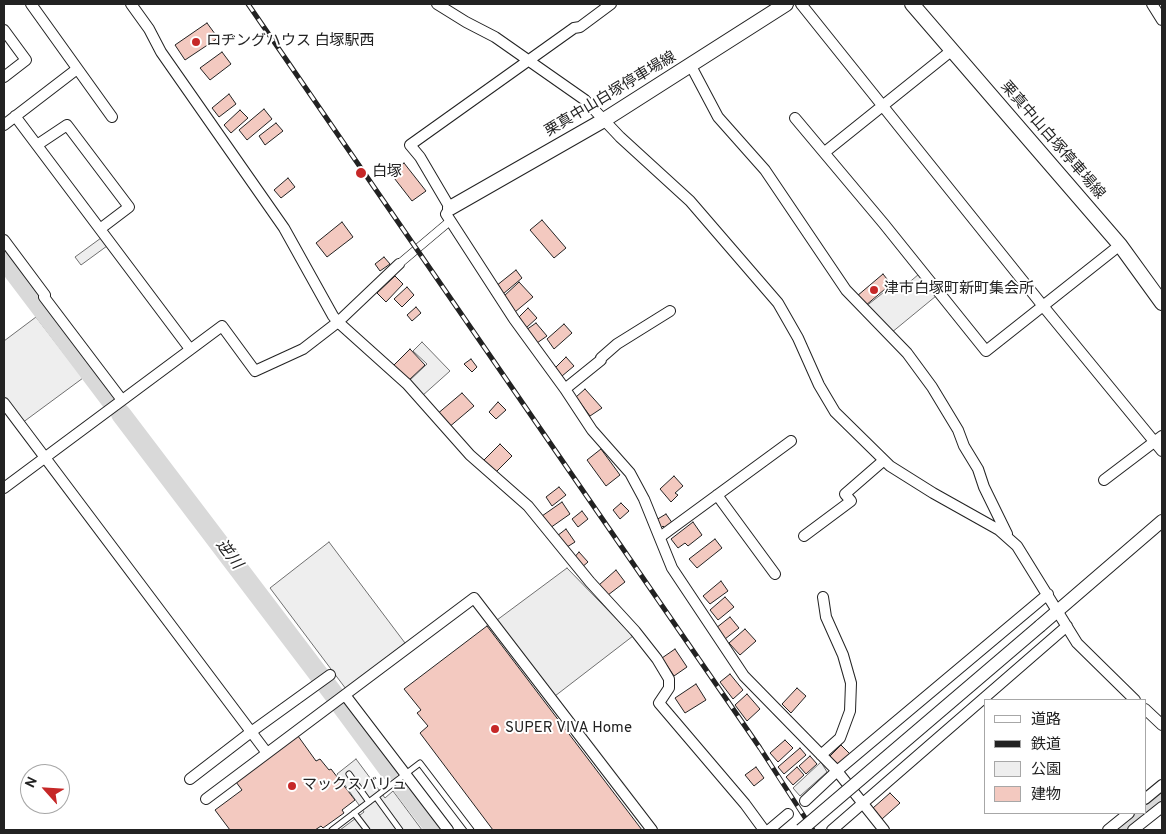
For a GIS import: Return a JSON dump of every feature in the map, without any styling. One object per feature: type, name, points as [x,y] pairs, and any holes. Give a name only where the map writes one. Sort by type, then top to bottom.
[{"type":"main road","name":"栗真中山白塚停車場線","points":[[450,215],[691,66],[786,4]]},
{"type":"main road","name":"栗真中山白塚停車場線","points":[[912,4],[1120,245],[1162,303]]},
{"type":"street","points":[[31,4],[112,117]]},
{"type":"street","points":[[131,4],[149,28],[161,52],[284,228],[338,322],[407,384],[470,455],[528,506],[590,582],[635,631],[669,679],[669,688],[659,703],[745,804],[764,830]]},
{"type":"street","points":[[436,4],[495,37],[585,100],[620,136],[690,201],[724,242],[768,289],[778,303],[794,329],[819,385],[835,412],[884,461],[933,493],[999,530],[1017,546],[1077,643],[1134,699]]},
{"type":"street","points":[[611,4],[580,27],[574,28],[529,62],[410,145],[420,156],[450,215],[514,319],[601,442],[630,473],[644,499],[672,568],[744,676],[837,771],[884,830]]},
{"type":"street","points":[[801,4],[1043,306],[1158,439],[1162,451]]},
{"type":"street","points":[[1152,4],[1162,20]]},
{"type":"street","points":[[4,30],[26,60],[4,77]]},
{"type":"street","points":[[825,152],[952,51]]},
{"type":"street","points":[[691,66],[718,118],[765,170],[846,290],[907,353],[932,387],[958,430],[1008,538]]},
{"type":"street","points":[[4,125],[77,69]]},
{"type":"street","points":[[15,116],[190,349]]},
{"type":"street","points":[[795,118],[825,152],[986,351],[1120,245]]},
{"type":"street","points":[[37,146],[67,125],[129,207],[100,228]]},
{"type":"street","points":[[4,488],[222,326],[255,371],[304,349],[338,322],[450,215]]},
{"type":"street","points":[[4,240],[46,294],[44,297],[122,400]]},
{"type":"street","points":[[565,389],[601,360],[617,344],[670,311]]},
{"type":"street","points":[[4,404],[267,753]]},
{"type":"street","points":[[1104,480],[1158,439]]},
{"type":"street","points":[[660,537],[791,441]]},
{"type":"street","points":[[804,536],[851,501],[846,494],[884,461]]},
{"type":"street","points":[[717,495],[775,574]]},
{"type":"street","points":[[801,830],[1162,521]]},
{"type":"street","points":[[805,801],[837,771],[1048,594]]},
{"type":"street","points":[[821,755],[840,738],[850,711],[851,683],[843,655],[826,617],[823,597]]},
{"type":"street","points":[[206,799],[474,598],[652,830]]},
{"type":"street","points":[[832,830],[1067,626]]},
{"type":"street","points":[[190,779],[329,675]]},
{"type":"street","points":[[345,695],[401,777],[448,830]]},
{"type":"street","points":[[1146,710],[1162,725]]},
{"type":"street","points":[[1146,799],[1162,785]]},
{"type":"street","points":[[1133,830],[1162,808]]},
{"type":"street","points":[[769,830],[788,814]]},
{"type":"street","points":[[1108,830],[1128,814]]},
{"type":"lane","points":[[332,830],[420,763],[471,830]]},
{"type":"lane","points":[[349,774],[369,802]]},
{"type":"lane","points":[[376,797],[400,830]]},
{"type":"lane","points":[[354,813],[367,830]]},
{"type":"green space","points":[[101,238],[107,246],[81,265],[75,257]]},
{"type":"green space","points":[[919,274],[936,296],[891,333],[865,307],[893,285],[899,291]]},
{"type":"green space","points":[[36,317],[83,378],[22,423],[4,399],[4,341]]},
{"type":"green space","points":[[422,342],[450,371],[422,396],[409,381],[427,364],[413,351]]},
{"type":"green space","points":[[329,542],[405,643],[346,689],[270,588]]},
{"type":"green space","points":[[821,762],[827,772],[800,796],[793,788]]},
{"type":"shaded area","points":[[567,568],[633,636],[555,696],[497,620]]},
{"type":"shaded area","points":[[356,759],[385,798],[393,791],[422,830],[340,830],[364,812],[337,774]]},
{"type":"building","name":"ロヂングハウス 白塚駅西","points":[[207,23],[218,38],[185,60],[175,45]]},
{"type":"building","points":[[222,52],[231,64],[210,80],[200,68]]},
{"type":"building","points":[[229,94],[236,104],[219,117],[212,108]]},
{"type":"building","points":[[264,109],[272,119],[247,140],[239,130]]},
{"type":"building","points":[[240,110],[248,118],[231,133],[224,125]]},
{"type":"building","points":[[276,123],[283,131],[265,145],[259,136]]},
{"type":"building","points":[[404,163],[426,191],[412,201],[391,174]]},
{"type":"building","points":[[288,178],[295,187],[281,198],[274,190]]},
{"type":"building","points":[[542,220],[566,248],[554,258],[530,230]]},
{"type":"building","points":[[342,222],[353,237],[327,257],[316,243]]},
{"type":"building","points":[[384,257],[390,264],[380,271],[375,264]]},
{"type":"building","points":[[516,270],[522,278],[503,294],[496,286]]},
{"type":"building","name":"津市白塚町新町集会所","points":[[883,274],[891,284],[865,306],[857,296]]},
{"type":"building","points":[[395,276],[403,284],[386,302],[377,293]]},
{"type":"building","points":[[519,282],[533,297],[515,312],[503,297]]},
{"type":"building","points":[[407,287],[414,295],[402,307],[394,299]]},
{"type":"building","points":[[416,307],[421,313],[412,321],[407,315]]},
{"type":"building","points":[[528,308],[537,318],[526,328],[518,318]]},
{"type":"building","points":[[536,323],[547,336],[537,343],[526,330]]},
{"type":"building","points":[[564,324],[572,333],[554,349],[547,339]]},
{"type":"building","points":[[410,349],[425,365],[408,381],[393,366]]},
{"type":"building","points":[[566,357],[574,366],[562,376],[554,369]]},
{"type":"building","points":[[471,359],[477,367],[472,372],[464,364]]},
{"type":"building","points":[[585,389],[602,408],[590,416],[576,397]]},
{"type":"building","points":[[462,393],[474,406],[448,428],[436,415]]},
{"type":"building","points":[[498,402],[506,410],[496,419],[489,412]]},
{"type":"building","points":[[500,444],[512,456],[496,472],[484,460]]},
{"type":"building","points":[[601,449],[620,475],[606,486],[587,460]]},
{"type":"building","points":[[674,476],[683,486],[675,493],[678,495],[671,502],[660,489]]},
{"type":"building","points":[[559,487],[566,495],[552,506],[546,497]]},
{"type":"building","points":[[562,502],[570,514],[550,528],[542,516]]},
{"type":"building","points":[[621,503],[629,511],[620,519],[613,510]]},
{"type":"building","points":[[582,511],[588,519],[578,527],[572,519]]},
{"type":"building","points":[[666,514],[673,524],[666,529],[663,526],[661,528],[656,520]]},
{"type":"building","points":[[693,522],[702,535],[688,546],[685,543],[678,548],[671,539]]},
{"type":"building","points":[[566,529],[575,542],[567,547],[557,536]]},
{"type":"building","points":[[715,539],[722,548],[697,568],[689,559]]},
{"type":"building","points":[[579,552],[588,562],[581,568],[573,559]]},
{"type":"building","points":[[616,570],[625,582],[608,595],[599,585]]},
{"type":"building","points":[[721,581],[728,591],[710,604],[703,596]]},
{"type":"building","points":[[725,597],[734,607],[718,620],[710,610]]},
{"type":"building","points":[[730,617],[739,628],[725,639],[716,628]]},
{"type":"building","name":"SUPER VIVA Home","points":[[487,626],[642,830],[493,830],[420,733],[428,726],[417,713],[421,710],[404,689]]},
{"type":"building","points":[[745,629],[756,641],[740,655],[729,643]]},
{"type":"building","points":[[675,649],[687,667],[674,676],[662,658]]},
{"type":"building","points":[[730,674],[743,690],[733,699],[720,682]]},
{"type":"building","points":[[696,684],[706,700],[685,713],[675,698]]},
{"type":"building","points":[[797,688],[806,696],[791,713],[782,704]]},
{"type":"building","points":[[747,694],[760,709],[747,721],[735,705]]},
{"type":"building","name":"マックスバリュ","points":[[298,736],[316,761],[320,759],[329,770],[331,769],[355,800],[342,810],[344,813],[323,828],[321,826],[315,830],[230,830],[215,810],[242,790],[236,782]]},
{"type":"building","points":[[785,740],[793,748],[778,762],[770,753]]},
{"type":"building","points":[[841,745],[850,754],[839,765],[830,756]]},
{"type":"building","points":[[800,748],[806,755],[784,774],[778,767]]},
{"type":"building","points":[[810,756],[817,764],[806,774],[799,766]]},
{"type":"building","points":[[756,767],[764,778],[754,786],[745,775]]},
{"type":"building","points":[[797,767],[804,775],[793,785],[786,777]]},
{"type":"building","points":[[890,793],[900,803],[882,819],[873,808]]},
{"type":"waterway","name":"逆川","points":[[4,259],[112,402]]},
{"type":"waterway","name":"逆川","points":[[121,414],[335,696]]},
{"type":"waterway","name":"逆川","points":[[341,705],[389,770]]},
{"type":"waterway","name":"逆川","points":[[403,787],[436,830]]},
{"type":"waterway","points":[[1146,811],[1162,798]]},
{"type":"waterway","points":[[1122,830],[1142,814]]},
{"type":"railway","points":[[248,4],[760,748],[813,830]]},
{"type":"place","name":"ロヂングハウス 白塚駅西","points":[[196,42]]},
{"type":"place","name":"白塚","points":[[361,173]]},
{"type":"place","name":"津市白塚町新町集会所","points":[[874,290]]},
{"type":"place","name":"SUPER VIVA Home","points":[[495,729]]},
{"type":"place","name":"マックスバリュ","points":[[292,786]]}]
